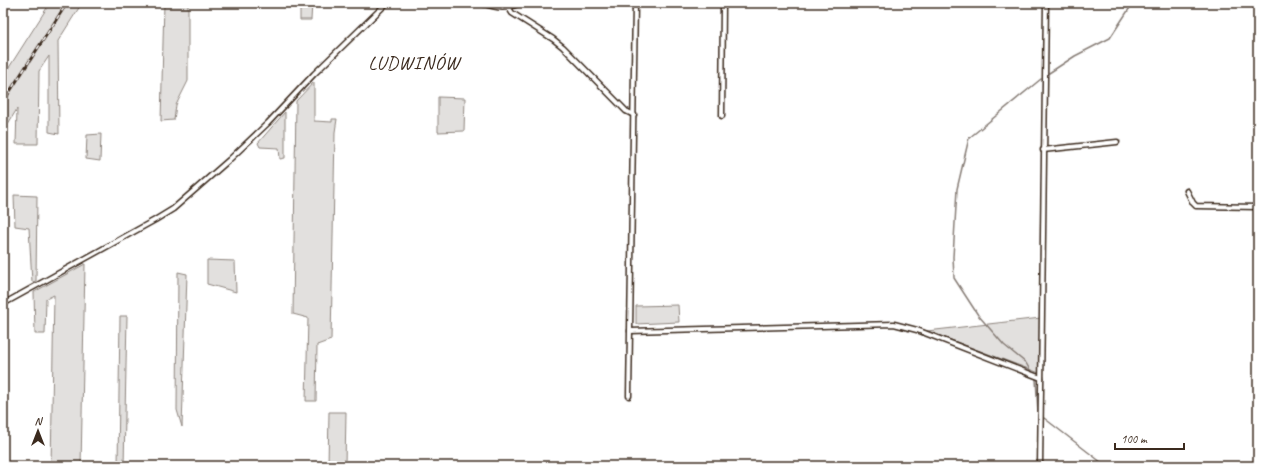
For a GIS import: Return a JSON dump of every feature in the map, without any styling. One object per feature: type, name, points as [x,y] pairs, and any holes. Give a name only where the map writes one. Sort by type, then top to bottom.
[{"type":"street","points":[[3,304],[149,224],[171,210],[239,151],[314,74],[387,3]]},
{"type":"street","points":[[481,3],[500,8],[509,8],[520,3]]},
{"type":"street","points":[[629,396],[635,3]]},
{"type":"street","points":[[722,116],[723,3]]},
{"type":"street","points":[[1040,466],[1046,3]]},
{"type":"street","points":[[509,8],[512,13],[558,43],[626,111],[634,115]]},
{"type":"street","points":[[1043,150],[1117,142]]},
{"type":"street","points":[[1187,191],[1196,206],[1258,207]]},
{"type":"street","points":[[630,331],[894,324],[917,330],[1041,378]]},
{"type":"shaded area","points":[[50,3],[82,3],[58,41],[59,134],[49,132],[49,56],[39,71],[38,144],[16,144],[17,109],[3,132],[3,77]]},
{"type":"shaded area","points":[[164,3],[188,3],[188,81],[176,105],[174,120],[161,121]]},
{"type":"shaded area","points":[[300,3],[312,3],[311,20],[300,20]]},
{"type":"shaded area","points":[[314,82],[314,121],[332,122],[332,119],[337,119],[335,132],[331,340],[317,345],[316,401],[306,401],[308,318],[293,314],[296,101]]},
{"type":"shaded area","points":[[438,97],[465,98],[464,131],[438,132]]},
{"type":"shaded area","points":[[285,112],[285,158],[280,159],[279,148],[260,147],[258,143]]},
{"type":"shaded area","points":[[101,134],[100,161],[86,159],[87,135]]},
{"type":"shaded area","points":[[14,195],[37,196],[36,281],[32,282],[29,228],[15,226]]},
{"type":"shaded area","points":[[207,260],[235,261],[236,292],[207,284]]},
{"type":"shaded area","points":[[85,264],[81,466],[51,466],[54,295],[46,299],[45,334],[35,334],[34,292]]},
{"type":"shaded area","points":[[178,272],[187,274],[182,427],[177,410]]},
{"type":"shaded area","points":[[678,305],[679,322],[636,324],[636,306]]},
{"type":"shaded area","points":[[120,316],[127,316],[124,466],[118,466]]},
{"type":"shaded area","points":[[1041,318],[1042,374],[927,331]]},
{"type":"shaded area","points":[[329,412],[346,412],[345,466],[328,466]]},
{"type":"waterway","points":[[1049,73],[1075,56],[1110,38],[1133,3]]},
{"type":"waterway","points":[[1030,370],[1026,363],[1004,345],[978,315],[954,278],[953,257],[957,189],[969,138],[1041,79]]},
{"type":"waterway","points":[[1036,379],[1038,413]]},
{"type":"waterway","points":[[1044,418],[1106,466]]},
{"type":"railway","points":[[3,102],[67,3]]},
{"type":"district","name":"LUDWINÓW","points":[[414,63]]}]
